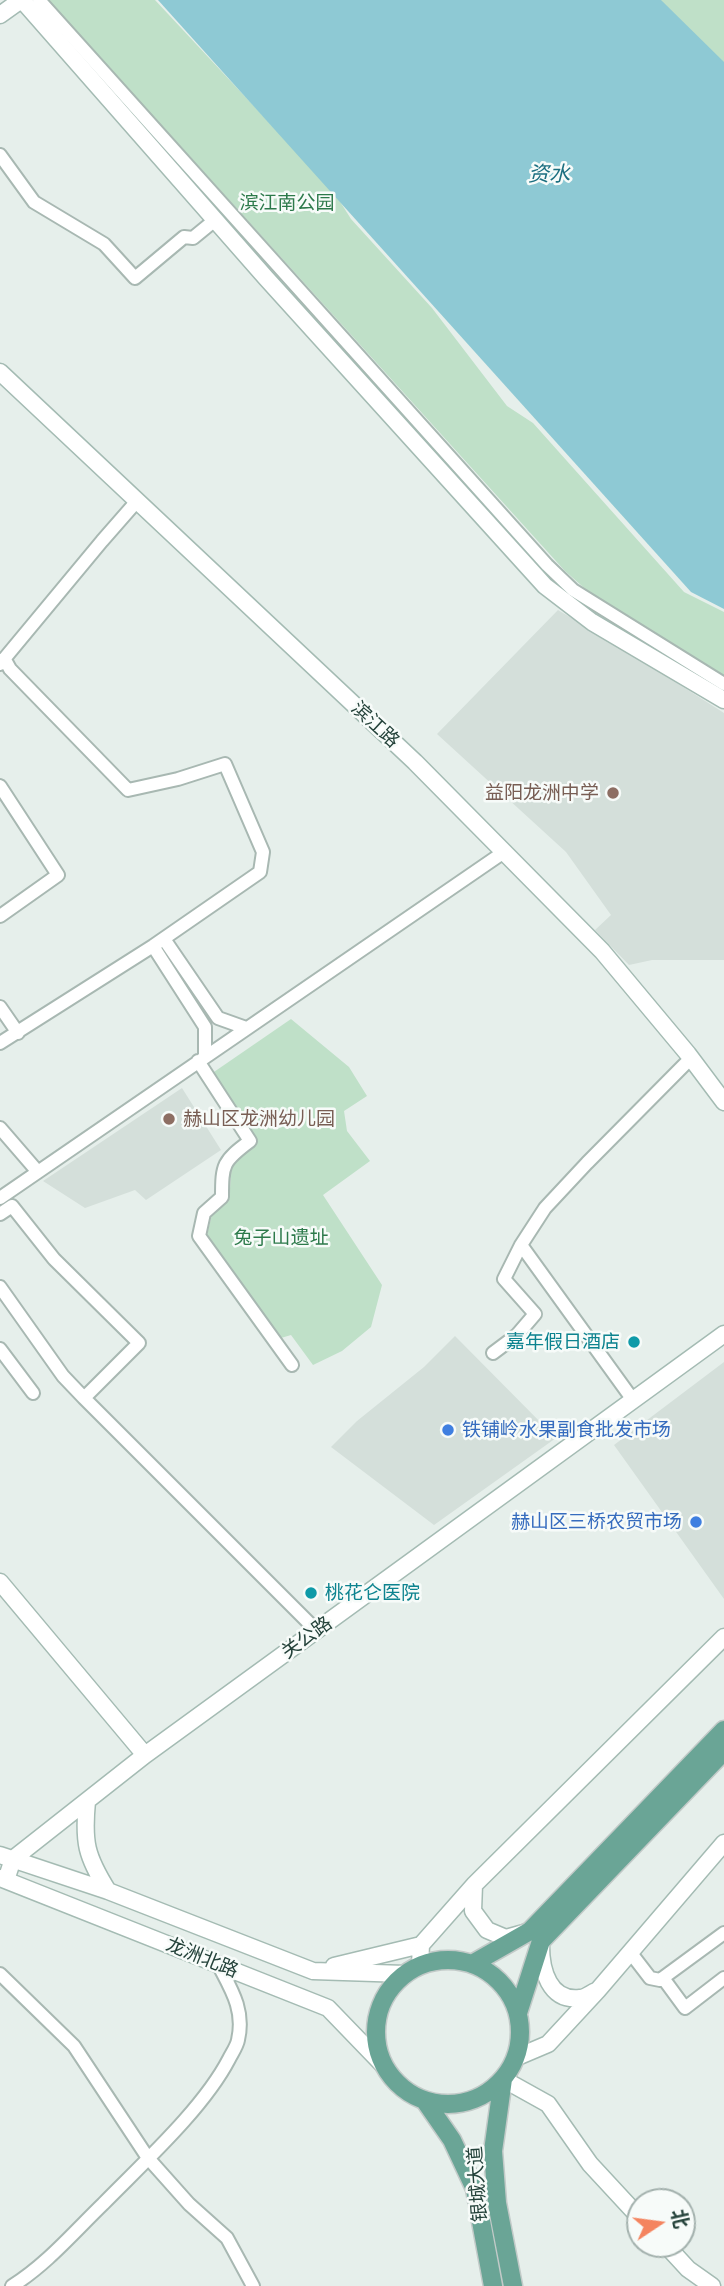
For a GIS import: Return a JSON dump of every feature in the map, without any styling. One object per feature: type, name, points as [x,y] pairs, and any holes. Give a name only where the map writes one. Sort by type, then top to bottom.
[{"type":"main road","points":[[0,15],[22,0],[215,220],[545,586],[592,622],[724,700]]},
{"type":"main road","name":"滨江路","points":[[0,372],[415,762],[602,951],[724,1102]]},
{"type":"main road","name":"关公路","points":[[6,1857],[87,1801],[145,1755],[724,1334]]},
{"type":"main road","points":[[0,1582],[145,1755]]},
{"type":"main road","points":[[413,1969],[421,1945],[474,1885],[724,1637]]},
{"type":"main road","points":[[517,2013],[536,1936],[724,1730]]},
{"type":"main road","points":[[472,1964],[536,1936],[724,1751]]},
{"type":"main road","points":[[87,1801],[84,1833],[91,1864],[108,1891]]},
{"type":"main road","points":[[516,2058],[548,2044],[724,1843]]},
{"type":"main road","points":[[3,1879],[6,1857]]},
{"type":"main road","name":"龙洲北路","points":[[6,1857],[108,1891],[313,1971],[413,1969]]},
{"type":"main road","name":"龙洲北路","points":[[3,1879],[328,2008],[384,2066]]},
{"type":"main road","points":[[474,1885],[473,1911],[487,1930],[506,1938],[536,1936]]},
{"type":"main road","points":[[536,1936],[547,1982],[563,1996],[580,1998],[598,1990]]},
{"type":"main road","points":[[313,1971],[421,1945]]},
{"type":"main road","points":[[454,1960],[472,1964],[492,1975],[508,1992],[517,2013],[520,2036],[516,2058],[503,2079],[487,2093],[468,2102],[446,2105],[425,2101],[409,2093],[395,2081],[384,2066],[377,2047],[376,2026],[381,2006],[391,1988],[413,1969],[437,1961],[454,1960]]},
{"type":"main road","points":[[503,2079],[548,2104],[590,2164],[626,2203]]},
{"type":"main road","name":"银城大道","points":[[503,2079],[493,2151],[497,2203],[513,2286]]},
{"type":"main road","name":"银城大道","points":[[425,2101],[452,2140],[475,2189],[493,2286]]},
{"type":"main road","points":[[678,2258],[712,2286]]},
{"type":"street","points":[[39,0],[547,565],[573,590],[724,684]]},
{"type":"street","points":[[0,155],[34,202],[104,244],[135,278],[184,237],[193,238],[215,220]]},
{"type":"street","points":[[0,1043],[164,939],[260,872],[263,852],[225,764],[128,790],[2,662],[137,501]]},
{"type":"street","points":[[0,787],[58,875],[0,916]]},
{"type":"street","points":[[0,1198],[504,852]]},
{"type":"street","points":[[164,939],[218,1018],[246,1028]]},
{"type":"street","points":[[153,946],[205,1027],[202,1059],[250,1141],[231,1155],[222,1170],[222,1197],[204,1213],[199,1237],[292,1365]]},
{"type":"street","points":[[0,1007],[18,1033]]},
{"type":"street","points":[[493,1353],[517,1335],[535,1314],[504,1279],[521,1245],[553,1199],[691,1058]]},
{"type":"street","points":[[0,1128],[38,1172]]},
{"type":"street","points":[[0,1214],[12,1206],[54,1259],[139,1343],[84,1398]]},
{"type":"street","points":[[521,1245],[633,1400]]},
{"type":"street","points":[[0,1287],[63,1376],[317,1631]]},
{"type":"street","points":[[0,1312],[11,1303]]},
{"type":"street","points":[[0,1349],[33,1393]]},
{"type":"street","points":[[631,1952],[650,1978],[663,1978],[724,1933]]},
{"type":"street","points":[[12,2286],[52,2254],[148,2158],[203,2098],[224,2069],[238,2040],[239,2004],[218,1964]]},
{"type":"street","points":[[0,1974],[74,2046],[148,2158],[189,2204],[227,2238],[253,2286]]},
{"type":"street","points":[[663,1978],[685,2008],[724,1978]]},
{"type":"shaded area","name":"益阳龙洲中学","points":[[558,610],[724,713],[724,960],[652,960],[629,965],[595,930],[611,915],[566,852],[437,734]]},
{"type":"shaded area","name":"赫山区龙洲幼儿园","points":[[182,1088],[221,1150],[146,1200],[135,1190],[85,1208],[43,1181]]},
{"type":"shaded area","name":"铁铺岭水果副食批发市场","points":[[455,1336],[556,1438],[434,1525],[331,1447],[357,1421],[424,1367]]},
{"type":"shaded area","name":"赫山区三桥农贸市场","points":[[724,1362],[724,1599],[614,1445]]},
{"type":"green space","name":"滨江南公园","points":[[48,0],[155,0],[334,192],[351,219],[432,308],[507,406],[533,423],[684,592],[724,612],[724,676],[591,594],[565,571]]},
{"type":"green space","points":[[651,0],[724,0],[724,72]]},
{"type":"green space","name":"兔子山遗址","points":[[291,1019],[349,1067],[367,1096],[344,1111],[347,1131],[370,1161],[323,1195],[382,1285],[371,1327],[342,1351],[313,1365],[291,1335],[281,1338],[207,1235],[212,1214],[229,1200],[232,1164],[257,1145],[211,1074]]},
{"type":"water","name":"资水","points":[[158,0],[661,0],[724,62],[724,609],[691,592]]},
{"type":"place","name":"益阳龙洲中学","points":[[613,793]]},
{"type":"place","name":"赫山区龙洲幼儿园","points":[[169,1119]]},
{"type":"place","name":"嘉年假日酒店","points":[[634,1342]]},
{"type":"place","name":"铁铺岭水果副食批发市场","points":[[448,1430]]},
{"type":"place","name":"赫山区三桥农贸市场","points":[[696,1522]]},
{"type":"place","name":"桃花仑医院","points":[[311,1593]]}]
